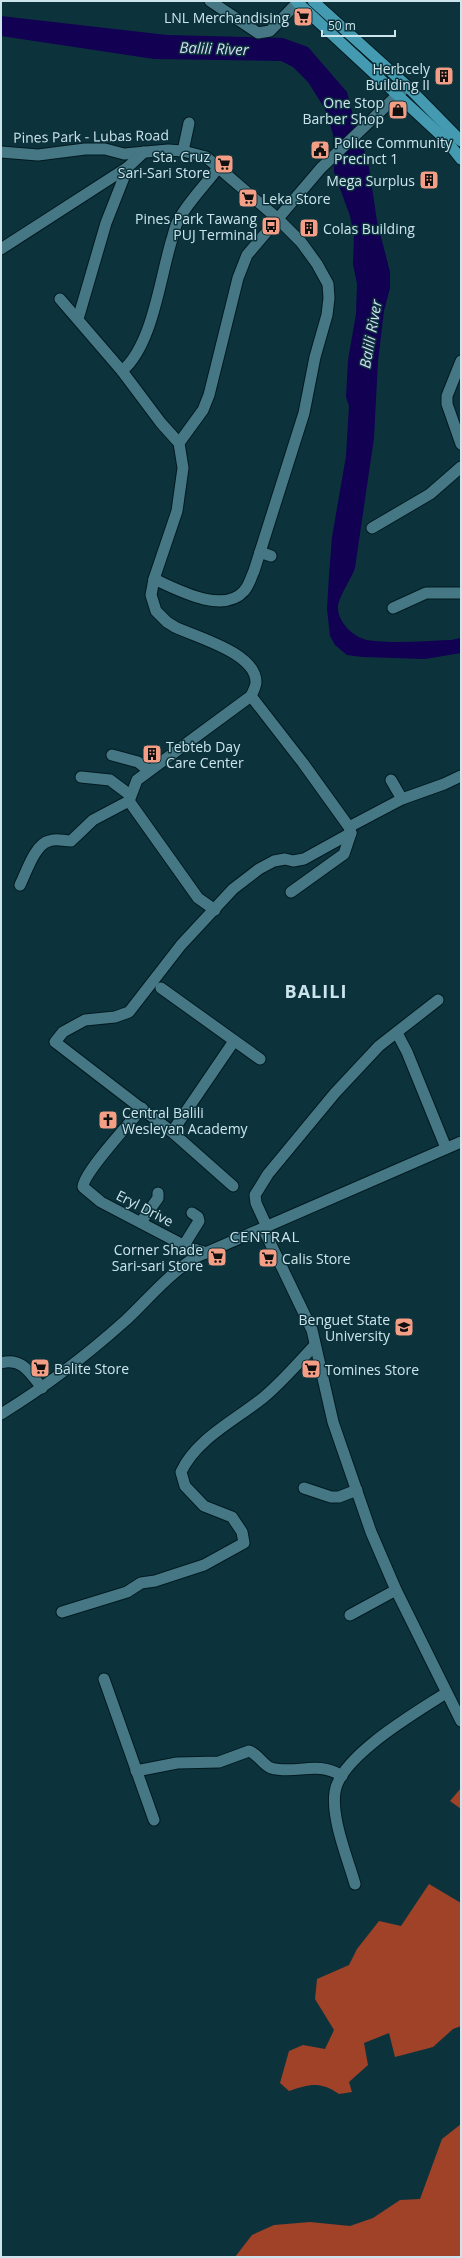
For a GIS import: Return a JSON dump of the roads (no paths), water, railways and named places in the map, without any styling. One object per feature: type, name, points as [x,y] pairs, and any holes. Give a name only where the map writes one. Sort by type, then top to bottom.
[{"type":"highway","points":[[297,1],[446,140],[461,159]]},
{"type":"highway","points":[[313,1],[407,86],[461,141]]},
{"type":"street","points":[[210,1],[258,33],[270,31],[297,1]]},
{"type":"street","points":[[179,443],[203,410],[209,395],[238,278],[246,255],[321,168],[407,86]]},
{"type":"street","points":[[183,151],[189,123]]},
{"type":"street","name":"Pines Park - Lubas Road","points":[[1,152],[38,155],[98,149],[124,154],[183,151],[206,157],[277,218],[302,242],[328,284],[329,298],[304,413],[260,552],[244,592],[226,600],[204,600],[154,580]]},
{"type":"street","points":[[1,249],[128,168],[144,152]]},
{"type":"street","points":[[78,319],[106,223],[128,168]]},
{"type":"street","points":[[122,371],[132,363],[142,344],[159,290],[168,250],[179,219],[218,168]]},
{"type":"street","points":[[20,885],[37,849],[42,843],[60,839],[71,841],[93,820],[130,798],[136,780],[251,696],[257,683],[256,676],[242,659],[231,650],[175,627],[167,622],[156,611],[151,595],[154,580],[177,511],[183,468],[179,443],[161,423],[122,371],[60,299]]},
{"type":"street","points":[[461,362],[447,396],[447,404],[461,439]]},
{"type":"street","points":[[372,528],[430,494],[461,467]]},
{"type":"street","points":[[260,552],[271,556]]},
{"type":"street","points":[[393,608],[426,593],[461,593]]},
{"type":"street","points":[[251,696],[303,763],[350,830],[344,854],[291,892]]},
{"type":"street","points":[[112,755],[138,762],[148,770]]},
{"type":"street","points":[[233,1186],[172,1132],[59,1046],[57,1037],[85,1020],[115,1017],[129,1012],[181,945],[233,889],[259,869],[274,861],[285,859],[293,862],[304,859],[402,799],[444,784],[461,776]]},
{"type":"street","points":[[81,777],[110,780],[130,798],[198,898],[215,910]]},
{"type":"street","points":[[391,780],[402,799]]},
{"type":"street","points":[[161,988],[260,1059]]},
{"type":"street","points":[[438,1000],[379,1046],[335,1093],[256,1191],[256,1203],[265,1228],[312,1330],[333,1422],[371,1532],[396,1590],[461,1722]]},
{"type":"street","points":[[397,1033],[407,1052],[446,1148]]},
{"type":"street","points":[[172,1132],[234,1041]]},
{"type":"street","name":"Eryl Drive","points":[[142,1108],[85,1178],[83,1187],[101,1202],[184,1245],[207,1253]]},
{"type":"street","points":[[1,1414],[42,1388],[124,1321],[177,1270],[194,1258],[461,1142]]},
{"type":"street","points":[[141,1222],[158,1198],[158,1193]]},
{"type":"street","points":[[184,1245],[199,1221],[198,1217],[192,1213]]},
{"type":"street","points":[[62,1612],[127,1592],[141,1583],[155,1581],[204,1565],[244,1543],[242,1532],[232,1517],[204,1506],[185,1486],[181,1472],[185,1464],[209,1438],[284,1380],[315,1345]]},
{"type":"street","points":[[1,1363],[16,1361],[23,1364],[42,1388]]},
{"type":"street","points":[[304,1488],[331,1497],[339,1497],[357,1490]]},
{"type":"street","points":[[350,1615],[396,1590]]},
{"type":"street","points":[[104,1679],[154,1820]]},
{"type":"street","points":[[355,1884],[344,1849],[334,1803],[335,1791],[342,1776],[374,1742],[390,1729],[446,1693]]},
{"type":"street","points":[[136,1771],[177,1763],[219,1762],[249,1751],[254,1753],[271,1768],[292,1769],[318,1767],[332,1770],[342,1776]]},
{"type":"water","name":"Balili River","points":[[1,16],[167,35],[283,38],[308,47],[347,92],[357,130],[368,161],[377,221],[390,272],[390,288],[384,311],[378,361],[374,438],[355,568],[340,599],[338,608],[339,613],[347,628],[357,636],[367,640],[398,642],[451,640],[461,638],[461,653],[425,659],[362,657],[347,655],[335,645],[330,636],[327,609],[329,575],[332,537],[346,456],[349,406],[346,397],[348,360],[356,314],[357,284],[353,264],[354,236],[350,216],[334,172],[333,134],[325,109],[308,82],[293,67],[281,61],[154,59],[1,36]]},
{"type":"place","name":"LNL Merchandising","points":[[303,17]]},
{"type":"place","name":"Herbcely Building II","points":[[444,76]]},
{"type":"place","name":"One Stop Barber Shop","points":[[398,110]]},
{"type":"place","name":"Police Community Precinct 1","points":[[320,150]]},
{"type":"place","name":"Sta. Cruz Sari-Sari Store","points":[[224,164]]},
{"type":"place","name":"Mega Surplus","points":[[429,180]]},
{"type":"place","name":"Leka Store","points":[[248,198]]},
{"type":"place","name":"Pines Park Tawang PUJ Terminal","points":[[271,226]]},
{"type":"place","name":"Colas Building","points":[[309,228]]},
{"type":"place","name":"Tebteb Day Care Center","points":[[152,754]]},
{"type":"place","name":"Central Balili Wesleyan Academy","points":[[108,1120]]},
{"type":"place","name":"Corner Shade Sari-sari Store","points":[[217,1257]]},
{"type":"place","name":"Calis Store","points":[[268,1258]]},
{"type":"place","name":"Benguet State University","points":[[404,1327]]},
{"type":"place","name":"Balite Store","points":[[40,1368]]},
{"type":"place","name":"Tomines Store","points":[[311,1369]]},
{"type":"district","name":"BALILI","points":[[316,991]]},
{"type":"district","name":"CENTRAL","points":[[265,1236]]}]
